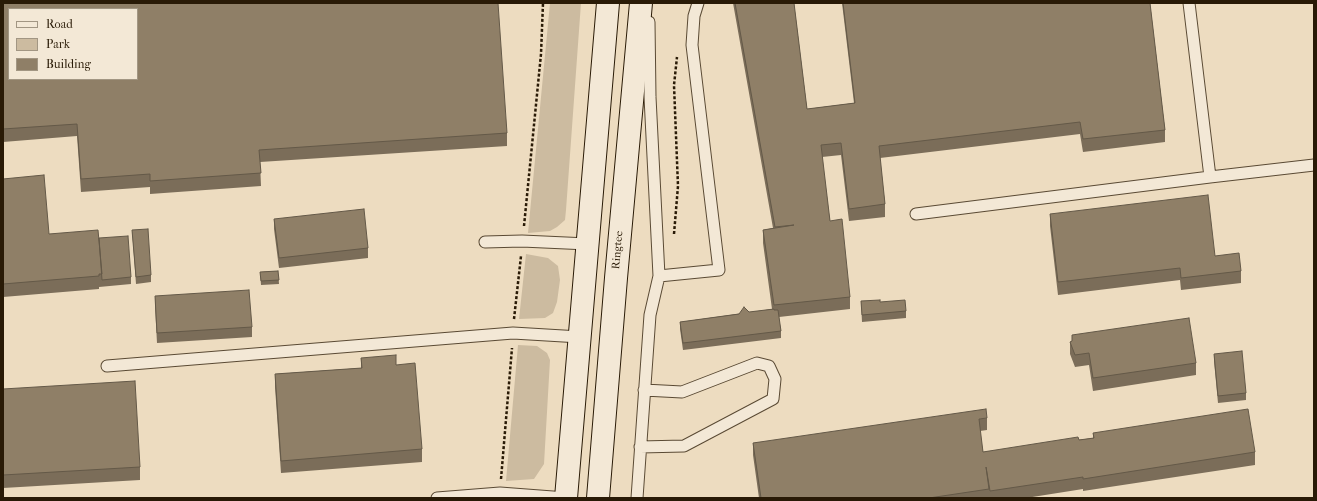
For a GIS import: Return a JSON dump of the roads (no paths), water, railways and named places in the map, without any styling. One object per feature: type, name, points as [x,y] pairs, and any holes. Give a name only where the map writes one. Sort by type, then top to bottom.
[{"type":"main road","points":[[566,498],[608,3]]},
{"type":"main road","name":"Ringtee","points":[[598,498],[641,3]]},
{"type":"lane","points":[[637,498],[650,315],[659,276],[650,97],[649,3]]},
{"type":"lane","points":[[659,276],[719,270],[692,45],[694,16],[698,3]]},
{"type":"lane","points":[[1189,3],[1210,178]]},
{"type":"lane","points":[[916,214],[1314,165]]},
{"type":"lane","points":[[485,242],[522,241],[588,244]]},
{"type":"lane","points":[[106,366],[513,333],[580,337]]},
{"type":"lane","points":[[640,447],[684,446],[773,399],[775,379],[769,366],[758,363],[682,392],[644,390]]},
{"type":"lane","points":[[437,498],[500,493],[566,498]]}]
